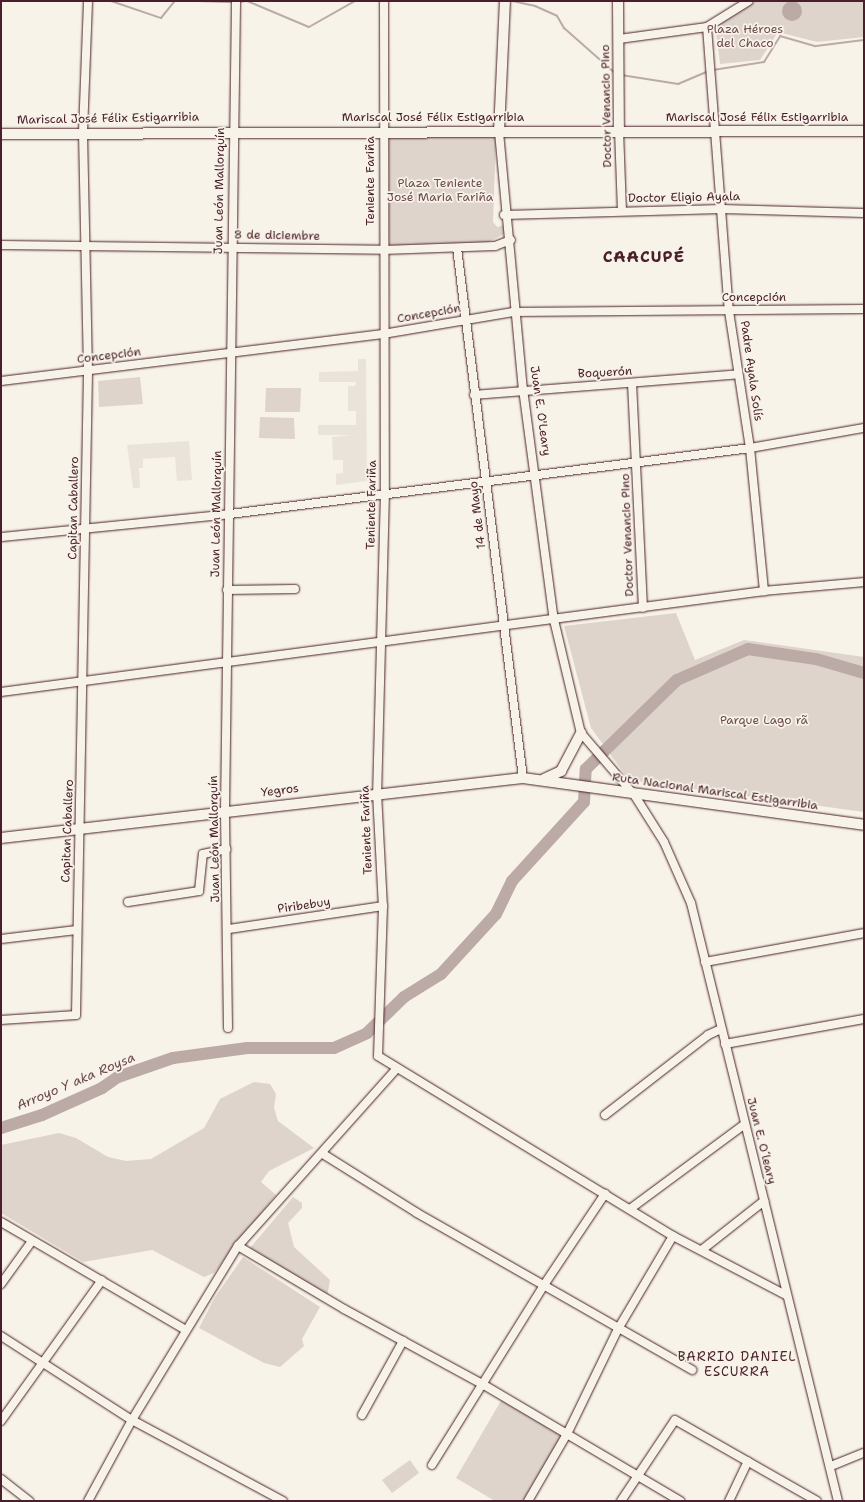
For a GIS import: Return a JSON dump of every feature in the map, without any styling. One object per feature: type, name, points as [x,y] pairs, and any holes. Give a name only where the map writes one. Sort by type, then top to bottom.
[{"type":"main road","name":"Doctor Venancio Pino","points":[[618,1],[619,130]]},
{"type":"main road","name":"Juan E. O'Leary","points":[[499,132],[505,4]]},
{"type":"main road","name":"Mariscal José Félix Estigarribia","points":[[1,134],[232,131],[864,131]]},
{"type":"main road","points":[[542,780],[561,771],[581,733]]},
{"type":"main road","name":"Yegros","points":[[1,838],[377,793],[524,778],[562,783]]},
{"type":"main road","name":"Ruta Nacional Mariscal Estigarribia","points":[[562,783],[609,790],[635,796],[864,825]]},
{"type":"street","name":"Capitan Caballero","points":[[1,1020],[76,1014],[76,930],[81,829],[82,683],[88,371],[83,132],[88,1]]},
{"type":"street","name":"Juan León Mallorquín","points":[[228,1028],[229,929],[225,811],[226,663],[230,514],[232,131],[236,1]]},
{"type":"street","name":"Teniente Fariña","points":[[384,1],[383,334],[385,492],[377,793],[383,906],[377,1009],[377,1041],[378,1056],[396,1069]]},
{"type":"street","points":[[619,39],[707,27],[749,1]]},
{"type":"street","name":"Padre Ayala Solís","points":[[707,27],[712,66],[729,311],[750,448],[764,591]]},
{"type":"street","name":"Doctor Venancio Pino","points":[[619,130],[622,211]]},
{"type":"street","name":"Juan E. O'Leary","points":[[499,132],[504,215],[511,240],[513,312],[536,474],[554,620],[581,733],[606,766],[635,796]]},
{"type":"street","name":"Doctor Eligio Ayala","points":[[504,215],[722,209],[864,213]]},
{"type":"street","points":[[457,248],[495,246],[511,240]]},
{"type":"street","name":"8 de diciembre","points":[[1,245],[383,250],[457,248]]},
{"type":"street","name":"14 de Mayo","points":[[457,248],[474,395],[487,481],[524,778]]},
{"type":"street","name":"Concepción","points":[[1,382],[383,334],[513,312],[627,308],[729,311],[864,309]]},
{"type":"street","name":"Boquerón","points":[[474,395],[523,389],[632,383],[738,374]]},
{"type":"street","name":"Doctor Venancio Pino","points":[[632,383],[638,461],[643,608]]},
{"type":"street","points":[[1,537],[86,526],[230,514],[385,492],[487,481],[750,448],[864,428]]},
{"type":"street","points":[[1,692],[82,683],[764,591],[864,582]]},
{"type":"street","points":[[227,590],[295,589]]},
{"type":"street","name":"Juan E. O´leary","points":[[635,796],[678,872],[691,903],[786,1295],[831,1466],[838,1501]]},
{"type":"street","points":[[128,902],[199,891],[203,854],[226,849]]},
{"type":"street","name":"Piribebuy","points":[[229,929],[383,906]]},
{"type":"street","points":[[1,939],[76,930]]},
{"type":"street","points":[[705,962],[864,933]]},
{"type":"street","points":[[725,1044],[864,1019]]},
{"type":"street","points":[[605,1115],[708,1035],[721,1030]]},
{"type":"street","points":[[88,1501],[132,1420],[238,1246],[323,1154],[396,1069],[674,1236],[703,1249],[786,1295]]},
{"type":"street","points":[[630,1210],[745,1124]]},
{"type":"street","points":[[323,1154],[618,1329],[692,1370]]},
{"type":"street","points":[[432,1466],[484,1385],[544,1285],[605,1194]]},
{"type":"street","points":[[703,1249],[764,1201]]},
{"type":"street","points":[[1,1222],[186,1330]]},
{"type":"street","points":[[528,1501],[567,1434],[618,1329],[674,1236]]},
{"type":"street","points":[[1,1284],[32,1241]]},
{"type":"street","points":[[238,1246],[403,1341],[484,1385],[680,1501]]},
{"type":"street","points":[[1,1421],[40,1362],[102,1280]]},
{"type":"street","points":[[1,1336],[132,1420],[283,1501]]},
{"type":"street","points":[[362,1415],[403,1341]]},
{"type":"street","points":[[621,1501],[636,1475],[675,1420],[817,1501]]},
{"type":"street","points":[[831,1466],[864,1453]]},
{"type":"street","points":[[729,1501],[748,1461]]},
{"type":"street","points":[[1,1479],[30,1501]]},
{"type":"shaded area","points":[[792,1],[799,4],[802,11],[799,18],[792,21],[785,18],[782,11],[785,4]]},
{"type":"shaded area","points":[[358,359],[366,359],[367,481],[336,485],[336,474],[343,473],[343,460],[333,460],[332,437],[351,435],[318,435],[318,425],[356,425],[356,411],[348,411],[348,386],[355,386],[356,382],[319,382],[319,372],[358,371]]},
{"type":"shaded area","points":[[189,441],[192,480],[177,481],[175,457],[143,459],[143,468],[139,468],[140,488],[133,488],[127,445]]},
{"type":"green space","name":"Plaza Héroes del Chaco","points":[[756,1],[864,1],[864,37],[817,42],[778,32],[760,60],[720,64],[715,25]]},
{"type":"green space","name":"Plaza Teniente José Maria Fariña","points":[[385,137],[496,137],[493,222],[497,227],[505,225],[506,233],[487,243],[387,247]]},
{"type":"green space","points":[[140,377],[143,404],[99,407],[98,381]]},
{"type":"green space","points":[[266,388],[301,388],[300,412],[265,412]]},
{"type":"green space","points":[[260,417],[294,418],[295,439],[259,438]]},
{"type":"green space","name":"Parque Lago rã","points":[[676,613],[695,660],[744,640],[864,657],[864,812],[629,780],[591,728],[564,626]]},
{"type":"green space","points":[[254,1082],[270,1084],[276,1094],[274,1108],[278,1121],[314,1148],[269,1171],[261,1182],[276,1195],[214,1273],[204,1277],[152,1250],[83,1262],[1,1213],[1,1145],[59,1133],[76,1138],[108,1157],[126,1161],[151,1159],[204,1128],[220,1099]]},
{"type":"green space","points":[[293,1197],[302,1203],[302,1208],[288,1223],[294,1247],[330,1280],[327,1297],[250,1248]]},
{"type":"green space","points":[[243,1257],[320,1307],[302,1339],[304,1346],[280,1367],[264,1363],[199,1328],[215,1297]]},
{"type":"green space","points":[[502,1399],[564,1435],[526,1501],[495,1501],[456,1478]]},
{"type":"green space","points":[[410,1460],[419,1473],[392,1493],[382,1480]]},
{"type":"waterway","points":[[111,1],[161,18],[175,1]]},
{"type":"waterway","points":[[197,1],[234,2]]},
{"type":"waterway","points":[[238,2],[247,1],[309,27],[355,1]]},
{"type":"waterway","points":[[512,1],[535,6],[557,16],[564,28],[615,73]]},
{"type":"waterway","points":[[713,70],[764,62],[780,36],[816,46],[864,40]]},
{"type":"waterway","points":[[621,75],[678,84],[709,71]]},
{"type":"waterway","name":"Arroyo Y aka Roysa","points":[[1,1128],[42,1115],[102,1088],[118,1077],[173,1058],[247,1048],[334,1048],[367,1033],[404,997],[441,974],[496,914],[512,881],[584,802],[586,769],[677,680],[748,649],[816,659],[864,673]]},
{"type":"district","name":"CAACUPÉ","points":[[644,257]]},
{"type":"district","name":"BARRIO DANIEL ESCURRA","points":[[737,1366]]}]
